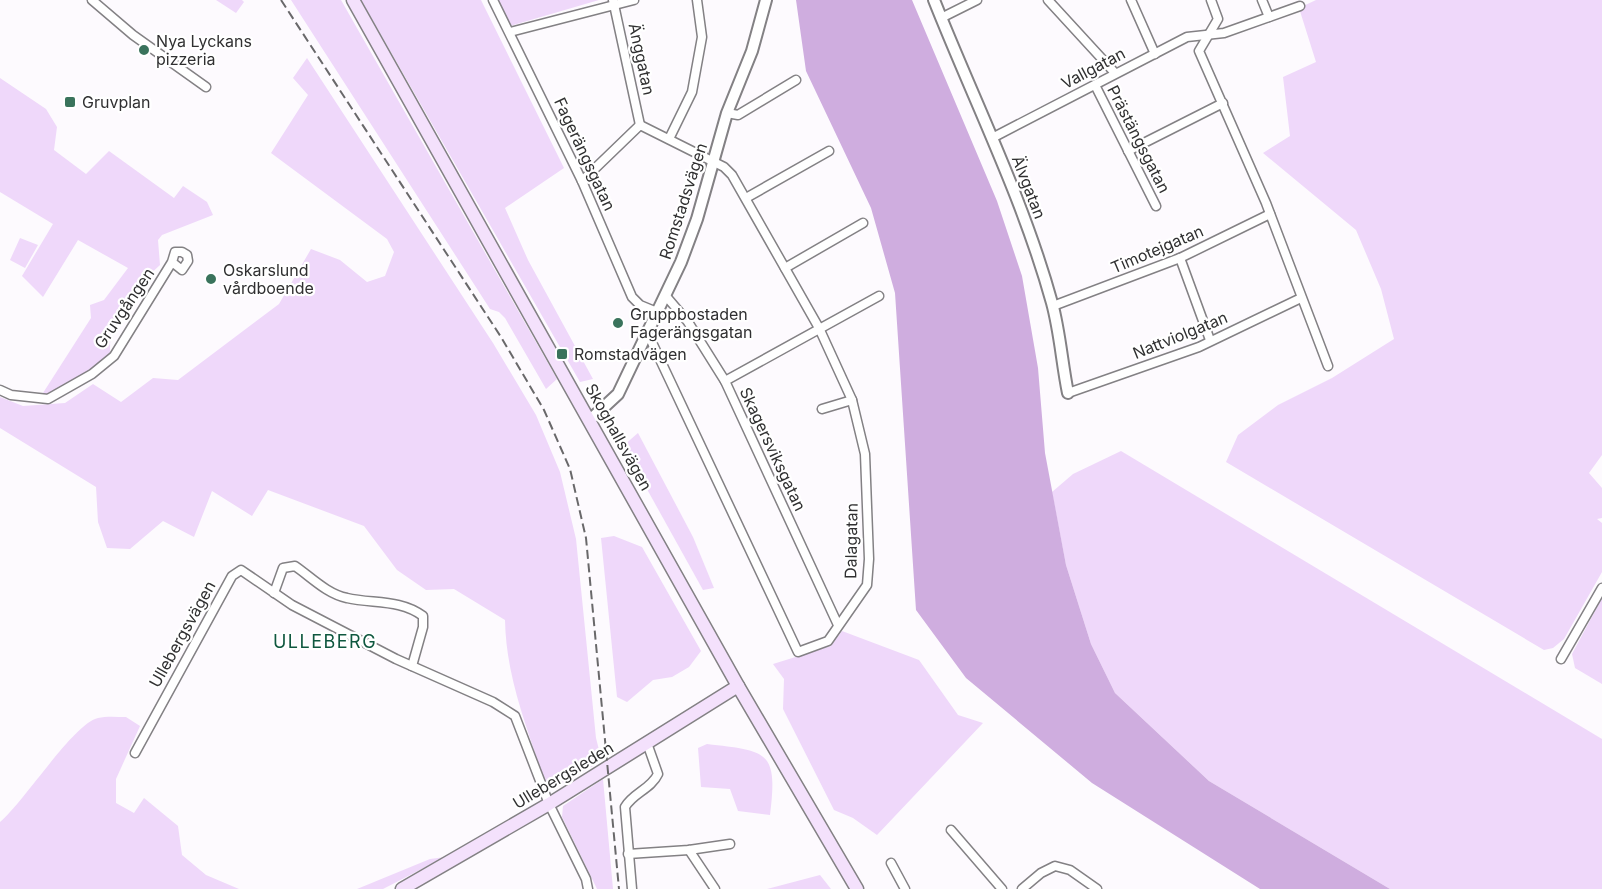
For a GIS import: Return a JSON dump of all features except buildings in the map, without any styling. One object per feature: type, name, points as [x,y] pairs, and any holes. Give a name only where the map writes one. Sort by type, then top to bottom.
[{"type":"main road","name":"Skoghallsvägen","points":[[353,0],[591,418],[738,686],[857,889]]},
{"type":"main road","name":"Ullebergsleden","points":[[402,889],[549,804],[738,686]]},
{"type":"street","points":[[92,0],[133,35],[206,87]]},
{"type":"street","name":"Fagerängsgatan","points":[[493,0],[582,180],[632,297],[640,304],[657,312]]},
{"type":"street","points":[[510,32],[614,3],[634,0]]},
{"type":"street","points":[[669,139],[692,92],[702,38],[697,0]]},
{"type":"street","name":"Romstadsvägen","points":[[591,418],[618,394],[648,334],[697,219],[727,113],[752,51],[766,0]]},
{"type":"street","name":"Älvgatan","points":[[934,0],[994,137],[1029,231],[1053,306],[1068,393]]},
{"type":"street","points":[[941,18],[977,0]]},
{"type":"street","points":[[1048,0],[1115,73]]},
{"type":"street","points":[[1131,0],[1155,54]]},
{"type":"street","points":[[1211,0],[1218,19],[1199,51],[1270,214],[1328,366]]},
{"type":"street","points":[[1262,0],[1269,17]]},
{"type":"street","name":"Änggatan","points":[[614,3],[640,125]]},
{"type":"street","name":"Vallgatan","points":[[994,137],[1187,37],[1224,33],[1300,6]]},
{"type":"street","points":[[727,113],[738,115],[796,80]]},
{"type":"street","name":"Prästängsgatan","points":[[1095,85],[1156,206]]},
{"type":"street","points":[[1128,151],[1223,104]]},
{"type":"street","points":[[582,180],[640,125]]},
{"type":"street","name":"Dalagatan","points":[[640,125],[724,167],[732,175],[819,328],[852,400],[865,454],[869,560],[867,585],[828,640],[798,652],[648,334]]},
{"type":"street","points":[[746,198],[829,151]]},
{"type":"street","name":"Timotejgatan","points":[[1053,306],[1180,258],[1270,214]]},
{"type":"street","points":[[785,268],[863,223]]},
{"type":"street","points":[[1180,258],[1210,340]]},
{"type":"street","name":"Gruvgången","points":[[0,390],[11,395],[48,399],[92,374],[114,356],[172,262]]},
{"type":"street","name":"Skagersviksgatan","points":[[665,295],[688,322],[725,381],[838,625]]},
{"type":"street","points":[[725,381],[879,296]]},
{"type":"street","name":"Nattviolgatan","points":[[1068,393],[1189,351],[1302,301]]},
{"type":"street","points":[[822,409],[852,400]]},
{"type":"street","points":[[274,593],[283,568],[295,566],[322,586],[345,598],[409,606],[423,616],[423,627],[412,666]]},
{"type":"street","name":"Ullebergsvägen","points":[[135,753],[232,576],[241,570],[292,605],[412,666],[493,702],[515,716],[549,804],[586,879],[588,889]]},
{"type":"street","points":[[1561,659],[1602,588]]},
{"type":"street","points":[[632,889],[625,807],[634,797],[654,783],[658,774],[647,743]]},
{"type":"street","points":[[951,830],[1002,889]]},
{"type":"street","points":[[628,854],[689,850],[730,844]]},
{"type":"street","points":[[689,850],[715,889]]},
{"type":"street","points":[[891,863],[905,889]]},
{"type":"street","points":[[1022,889],[1041,873],[1055,866],[1070,870],[1097,889]]},
{"type":"shaded area","points":[[216,0],[242,0],[244,2],[236,13]]},
{"type":"shaded area","points":[[291,0],[341,0],[557,379],[546,389],[505,318],[499,312],[490,309]]},
{"type":"shaded area","points":[[361,0],[481,0],[564,168],[505,208],[528,260],[593,379],[580,382]]},
{"type":"shaded area","points":[[497,0],[599,0],[510,26]]},
{"type":"shaded area","points":[[796,0],[912,0],[997,201],[1022,276],[1038,368],[1045,453],[1066,565],[1091,644],[1115,693],[1209,781],[1390,889],[1260,889],[1092,783],[966,678],[916,610],[895,293],[871,208],[806,71]]},
{"type":"shaded area","points":[[1316,0],[1602,0],[1602,455],[1589,473],[1602,488],[1602,518],[1597,519],[1602,523],[1602,572],[1564,639],[1553,648],[1544,650],[1226,462],[1238,435],[1278,405],[1332,378],[1394,339],[1381,289],[1356,230],[1263,153],[1290,136],[1283,77],[1316,62],[1299,8]]},
{"type":"shaded area","points":[[307,58],[493,343],[536,415],[560,472],[576,539],[596,738],[600,754],[593,766],[552,790],[546,785],[519,704],[509,663],[505,620],[454,589],[426,590],[397,570],[364,526],[268,490],[252,516],[212,491],[194,537],[163,521],[130,549],[107,548],[98,522],[96,487],[0,428],[0,397],[23,406],[65,403],[93,384],[121,402],[153,378],[178,380],[279,304],[311,249],[340,260],[367,282],[385,276],[394,252],[387,239],[271,153],[308,95],[293,78]]},
{"type":"shaded area","points":[[0,78],[46,109],[57,127],[54,150],[86,174],[109,151],[174,198],[183,186],[207,202],[213,215],[162,235],[158,240],[160,265],[129,294],[117,311],[113,322],[110,353],[92,370],[48,396],[43,393],[91,318],[90,305],[104,300],[128,268],[78,240],[43,297],[22,276],[53,224],[0,192]]},
{"type":"shaded area","points":[[20,238],[38,245],[25,268],[10,260]]},
{"type":"shaded area","points":[[638,433],[693,537],[714,588],[703,590],[623,446]]},
{"type":"shaded area","points":[[1121,451],[1602,739],[1602,889],[1390,889],[1209,781],[1115,693],[1091,644],[1066,565],[1052,492],[1073,474]]},
{"type":"shaded area","points":[[614,536],[642,547],[701,651],[689,667],[672,677],[653,680],[627,702],[617,697],[601,538]]},
{"type":"shaded area","points":[[1602,598],[1602,684],[1575,668],[1572,654]]},
{"type":"shaded area","points":[[842,631],[919,660],[958,715],[983,723],[877,835],[853,818],[834,810],[783,709],[784,679],[773,664],[831,646]]},
{"type":"shaded area","points":[[101,717],[126,717],[140,726],[116,779],[116,803],[134,813],[144,798],[178,826],[182,855],[206,875],[239,889],[0,889],[0,822],[63,748],[88,723]]},
{"type":"shaded area","points":[[707,744],[744,749],[764,758],[770,766],[772,778],[770,815],[738,811],[730,789],[701,787],[698,748]]},
{"type":"shaded area","points":[[603,779],[613,889],[597,889],[562,817],[563,806]]},
{"type":"shaded area","points":[[445,857],[383,889],[357,889],[430,859]]},
{"type":"shaded area","points":[[820,875],[831,889],[767,889]]},
{"type":"railway","points":[[281,0],[501,337],[544,410],[570,469],[586,538],[619,889]]},
{"type":"place","name":"Nya Lyckans pizzeria","points":[[144,50]]},
{"type":"place","name":"Gruvplan","points":[[70,102]]},
{"type":"place","name":"Oskarslund vårdboende","points":[[211,279]]},
{"type":"place","name":"Gruppbostaden Fagerängsgatan","points":[[618,323]]},
{"type":"place","name":"Romstadvägen","points":[[562,354]]},
{"type":"district","name":"ULLEBERG","points":[[325,641]]}]
